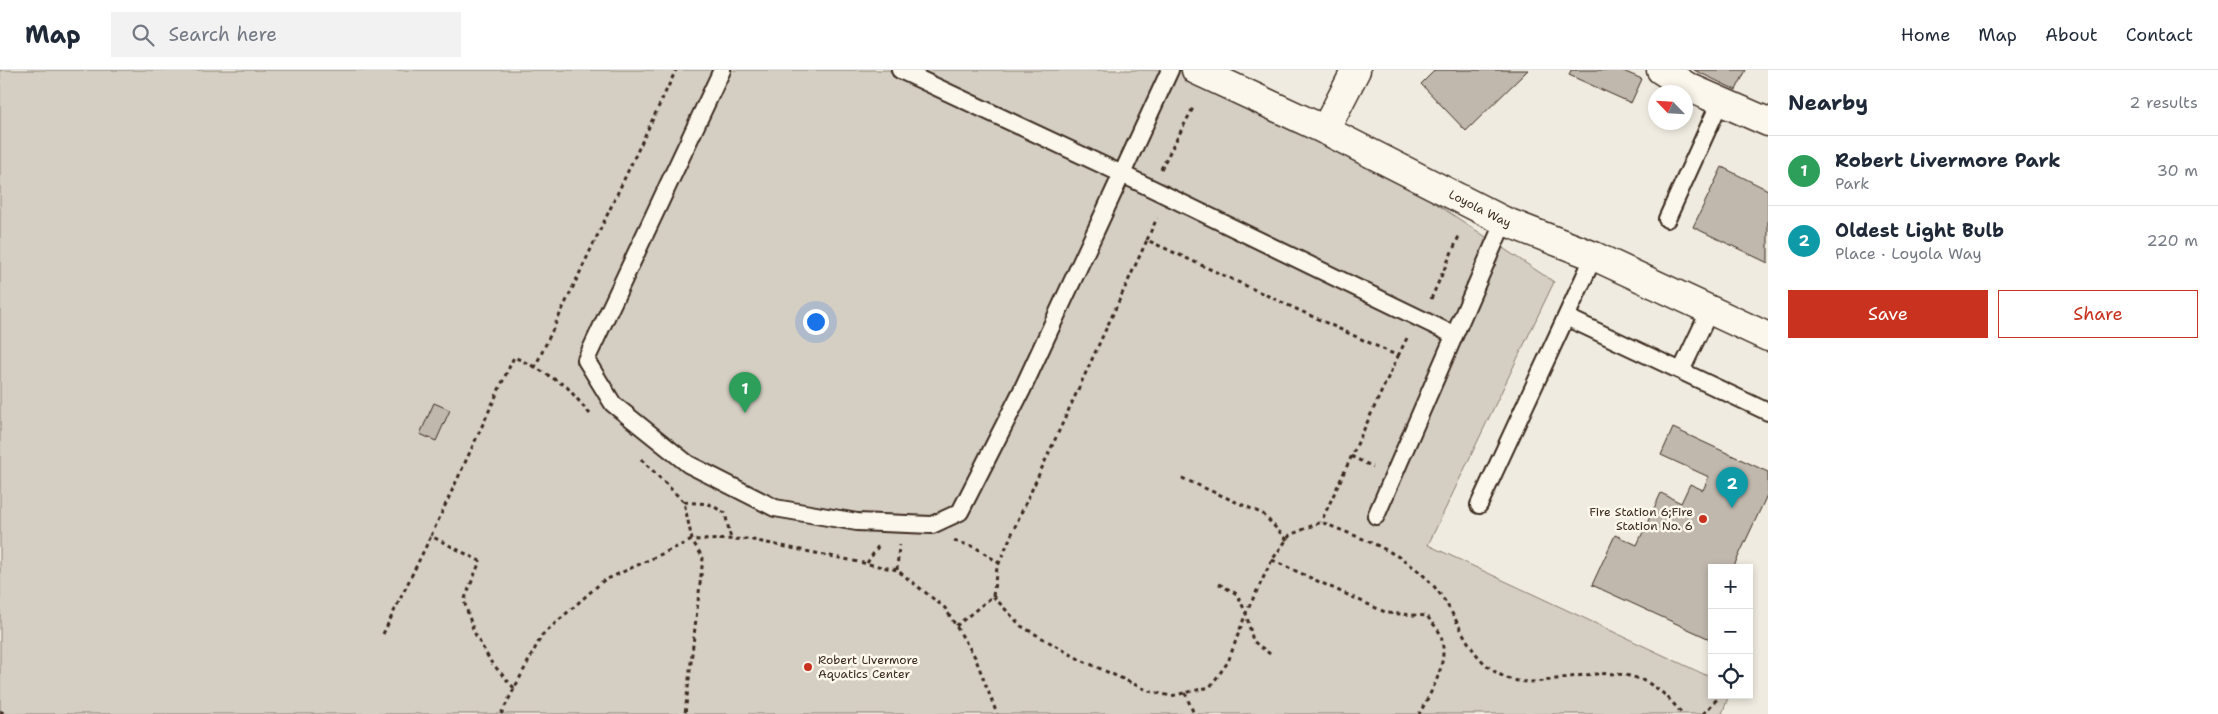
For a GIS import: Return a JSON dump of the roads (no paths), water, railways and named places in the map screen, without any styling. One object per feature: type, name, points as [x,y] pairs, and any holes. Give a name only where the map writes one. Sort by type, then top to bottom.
[{"type":"street","name":"Loyola Way","points":[[1196,70],[1325,130],[1504,221],[1594,256],[1768,336]]},
{"type":"street","points":[[1325,130],[1356,70]]},
{"type":"street","points":[[1661,70],[1720,102],[1768,122]]},
{"type":"lane","points":[[722,70],[586,360],[613,404],[688,464],[775,508],[857,522],[932,525],[960,512],[1022,390],[1170,70]]},
{"type":"lane","points":[[900,70],[1122,174],[1454,335]]},
{"type":"lane","points":[[1668,218],[1720,102]]},
{"type":"lane","points":[[1376,516],[1504,221]]},
{"type":"lane","points":[[1479,505],[1594,256]]},
{"type":"lane","points":[[1681,371],[1710,310]]},
{"type":"lane","points":[[1566,317],[1768,412]]},
{"type":"place","name":"Robert Livermore Park","points":[[745,413]]},
{"type":"place","name":"Oldest Light Bulb","points":[[1732,508]]},
{"type":"place","name":"Fire Station 6;Fire Station No. 6","points":[[1703,519]]},
{"type":"place","name":"Robert Livermore Aquatics Center","points":[[808,667]]}]
